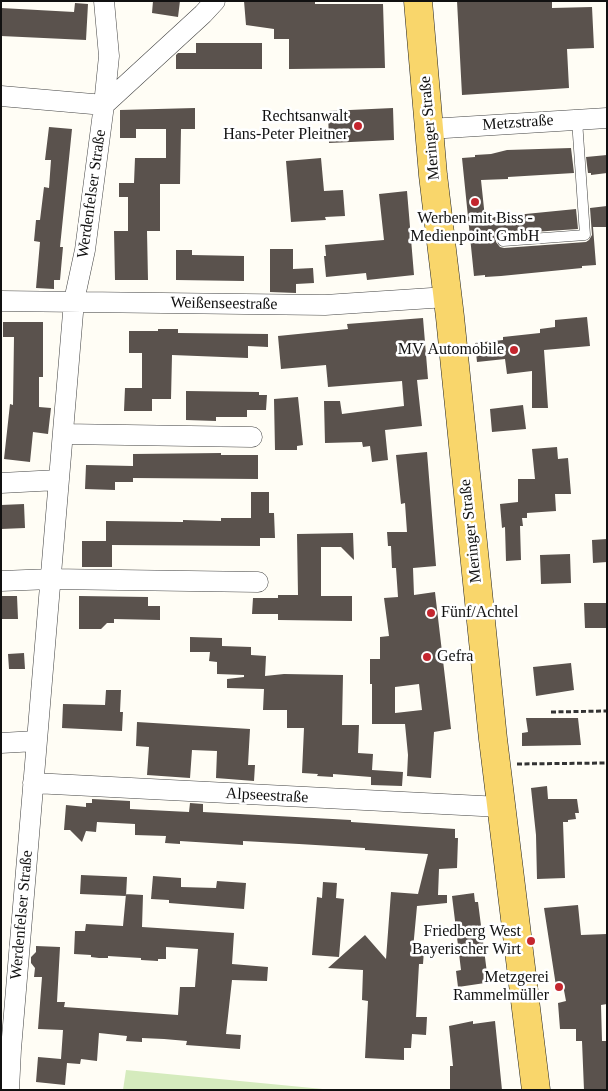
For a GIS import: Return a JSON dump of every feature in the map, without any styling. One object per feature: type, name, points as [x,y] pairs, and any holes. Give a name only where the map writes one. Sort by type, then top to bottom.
[{"type":"main road","name":"Meringer Straße","points":[[418,1],[429,129],[501,807],[536,1090]]},
{"type":"street","name":"Werdenfelser Straße","points":[[9,1090],[36,741],[74,301],[85,250],[109,56],[104,1]]},
{"type":"street","points":[[1,96],[104,104],[204,14],[215,1]]},
{"type":"street","name":"Metzstraße","points":[[429,129],[607,118]]},
{"type":"street","name":"Weißenseestraße","points":[[1,301],[325,305],[447,297]]},
{"type":"street","points":[[64,434],[252,437]]},
{"type":"street","points":[[1,483],[58,480]]},
{"type":"street","points":[[1,581],[51,579],[258,582]]},
{"type":"street","points":[[1,743],[36,741]]},
{"type":"street","name":"Alpseestraße","points":[[33,783],[501,807]]},
{"type":"lane","points":[[504,241],[585,235],[577,120]]},
{"type":"path","points":[[551,712],[607,711]]},
{"type":"path","points":[[497,764],[607,763]]},
{"type":"green space","points":[[126,1070],[333,1090],[123,1090]]},
{"type":"building","points":[[153,1],[180,1],[178,17],[152,13]]},
{"type":"building","points":[[244,1],[315,1],[315,4],[383,4],[385,68],[289,69],[289,39],[274,39],[274,29],[246,25]]},
{"type":"building","points":[[457,1],[552,1],[552,8],[592,7],[594,48],[567,49],[569,88],[462,95]]},
{"type":"building","points":[[75,3],[88,4],[86,40],[1,36],[1,8],[74,12]]},
{"type":"building","points":[[196,43],[262,43],[262,69],[176,69],[176,55],[178,53],[196,53]]},
{"type":"building","points":[[195,108],[195,129],[181,129],[180,184],[160,184],[160,231],[147,231],[148,280],[115,280],[114,231],[128,231],[128,197],[119,197],[119,183],[134,183],[135,158],[166,158],[166,129],[136,129],[136,138],[120,138],[120,110]]},
{"type":"building","points":[[393,108],[394,140],[329,143],[328,111]]},
{"type":"building","points":[[49,127],[72,129],[60,247],[63,247],[60,280],[54,280],[54,289],[36,288],[40,242],[34,241],[36,220],[40,220],[44,187],[49,188],[51,160],[45,160]]},
{"type":"building","points":[[571,148],[574,173],[481,180],[485,218],[576,209],[578,229],[502,234],[497,238],[496,242],[500,247],[504,248],[586,242],[592,235],[590,208],[607,206],[607,227],[593,227],[596,265],[501,276],[474,276],[462,158],[507,150]]},
{"type":"building","points":[[607,155],[607,173],[591,175],[591,173],[588,173],[586,157]]},
{"type":"building","points":[[321,158],[324,191],[343,190],[345,216],[325,217],[326,220],[291,222],[286,161]]},
{"type":"building","points":[[407,191],[414,275],[367,280],[366,273],[326,277],[325,245],[384,240],[379,194]]},
{"type":"building","points":[[270,249],[293,249],[293,269],[313,268],[314,283],[296,284],[296,293],[270,292]]},
{"type":"building","points":[[176,250],[192,250],[192,255],[244,256],[244,281],[176,280]]},
{"type":"building","points":[[587,317],[590,346],[544,350],[548,408],[532,408],[532,371],[507,374],[505,359],[477,362],[475,343],[503,340],[503,337],[540,333],[540,329],[555,327],[555,320]]},
{"type":"building","points":[[423,318],[428,379],[417,380],[422,426],[385,430],[388,460],[372,462],[370,446],[363,447],[362,442],[325,443],[324,401],[340,401],[342,414],[404,406],[402,381],[328,387],[326,365],[281,369],[278,336],[348,329],[347,324]]},
{"type":"building","points":[[3,322],[43,322],[43,377],[39,377],[39,407],[51,408],[48,434],[33,432],[30,462],[4,459],[10,404],[13,405],[14,337],[3,337]]},
{"type":"building","points":[[158,329],[178,329],[178,333],[268,334],[268,347],[248,346],[248,358],[172,355],[171,399],[152,399],[152,411],[124,411],[125,388],[142,388],[142,353],[129,353],[129,331],[158,331]]},
{"type":"building","points":[[186,391],[259,392],[259,395],[267,395],[266,410],[247,410],[247,417],[216,417],[216,421],[186,420]]},
{"type":"building","points":[[298,397],[303,445],[297,446],[297,450],[275,450],[274,399]]},
{"type":"building","points":[[523,405],[526,429],[492,432],[490,409]]},
{"type":"building","points":[[557,447],[558,459],[568,458],[571,494],[555,494],[556,511],[527,513],[527,518],[522,518],[523,526],[520,526],[521,560],[506,561],[505,527],[502,528],[500,504],[518,502],[518,479],[535,479],[532,449]]},
{"type":"building","points":[[427,452],[436,566],[413,568],[414,595],[435,592],[451,729],[434,732],[431,778],[407,776],[408,755],[405,724],[372,724],[370,659],[380,659],[380,637],[389,636],[384,598],[398,597],[396,568],[392,568],[391,546],[388,546],[387,532],[407,532],[405,503],[401,504],[396,455]],"holes":[[[419,684],[422,710],[395,713],[395,687]]]},
{"type":"building","points":[[221,453],[221,455],[258,455],[258,479],[133,478],[133,482],[115,482],[115,490],[85,489],[86,465],[133,466],[133,454]]},
{"type":"building","points":[[251,492],[269,492],[269,513],[274,513],[275,538],[260,538],[260,546],[112,545],[112,567],[82,567],[82,541],[106,541],[106,521],[183,522],[183,520],[221,521],[221,518],[251,518]]},
{"type":"building","points":[[24,504],[25,528],[1,529],[1,505]]},
{"type":"building","points":[[353,533],[354,560],[341,547],[321,547],[321,596],[352,596],[352,621],[278,620],[278,614],[252,614],[253,598],[278,598],[278,595],[298,595],[297,534]]},
{"type":"building","points":[[607,539],[607,562],[593,563],[592,540]]},
{"type":"building","points":[[570,554],[571,583],[541,584],[540,555]]},
{"type":"building","points":[[1,596],[17,596],[18,619],[1,619]]},
{"type":"building","points":[[79,596],[148,597],[148,606],[160,606],[160,620],[114,619],[114,623],[107,623],[101,629],[79,629]]},
{"type":"building","points":[[584,603],[607,603],[607,628],[585,628]]},
{"type":"building","points":[[190,637],[222,638],[222,646],[251,647],[251,655],[266,656],[265,676],[284,674],[343,675],[342,725],[359,725],[358,753],[373,754],[372,770],[403,772],[402,786],[371,785],[371,777],[333,774],[333,777],[302,773],[304,728],[287,728],[287,710],[263,710],[264,689],[227,688],[227,679],[244,677],[244,675],[217,674],[217,662],[209,661],[210,652],[190,652]]},
{"type":"building","points":[[24,653],[25,669],[9,669],[8,654]]},
{"type":"building","points":[[571,663],[574,690],[536,696],[533,667]]},
{"type":"building","points":[[106,690],[121,690],[120,712],[123,712],[122,731],[62,728],[63,704],[105,705]]},
{"type":"building","points":[[526,718],[578,718],[581,745],[522,746],[522,733],[528,732]]},
{"type":"building","points":[[137,722],[250,729],[248,765],[255,765],[254,781],[216,778],[217,751],[192,750],[190,778],[147,775],[149,747],[136,746]]},
{"type":"building","points":[[547,786],[548,799],[577,799],[579,813],[575,813],[576,819],[563,822],[565,878],[537,879],[536,835],[531,788]]},
{"type":"building","points":[[92,799],[130,801],[130,809],[189,812],[190,803],[203,804],[203,812],[351,820],[351,822],[455,829],[455,838],[458,838],[457,868],[439,869],[438,895],[447,895],[447,903],[417,906],[413,949],[424,950],[423,964],[419,964],[416,1017],[427,1017],[426,1035],[412,1034],[411,1048],[404,1048],[404,1060],[365,1058],[368,1001],[362,1000],[363,970],[328,968],[365,935],[386,959],[391,892],[418,894],[428,854],[365,850],[365,848],[243,841],[243,845],[180,841],[180,844],[165,843],[166,836],[135,835],[135,824],[97,822],[96,832],[86,831],[82,842],[70,830],[64,830],[66,805],[86,807],[86,803],[92,803]]},
{"type":"building","points":[[81,875],[127,877],[126,896],[80,894]]},
{"type":"building","points":[[153,876],[181,878],[181,887],[216,888],[217,881],[246,883],[244,909],[169,903],[169,900],[151,899]]},
{"type":"building","points":[[323,882],[337,883],[336,898],[344,899],[339,957],[312,955],[317,897],[322,898]]},
{"type":"building","points":[[474,893],[475,902],[478,902],[488,981],[458,987],[456,971],[461,970],[452,896]]},
{"type":"building","points":[[126,894],[143,895],[142,927],[234,933],[232,964],[268,967],[267,981],[232,980],[226,1034],[241,1035],[240,1049],[186,1045],[187,1041],[164,1039],[142,1038],[142,1042],[126,1041],[127,1036],[99,1033],[97,1061],[81,1059],[80,1064],[67,1063],[65,1085],[36,1082],[38,1057],[61,1059],[63,1030],[38,1029],[42,977],[34,977],[35,968],[31,963],[31,957],[36,952],[36,946],[60,947],[57,1002],[65,1002],[64,1007],[178,1015],[180,987],[195,987],[198,949],[166,947],[166,959],[158,959],[158,961],[108,956],[108,958],[99,958],[91,957],[91,955],[74,954],[75,931],[85,931],[86,924],[123,926]]},
{"type":"building","points":[[578,905],[581,935],[607,934],[607,1004],[601,1005],[602,1041],[607,1041],[607,1090],[584,1090],[582,1041],[576,1041],[576,1029],[560,1029],[558,1003],[566,1001],[563,985],[556,986],[544,908]]},
{"type":"building","points":[[473,1021],[473,1024],[495,1021],[502,1090],[450,1090],[450,1066],[453,1066],[449,1026]]},
{"type":"place","name":"Rechtsanwalt Hans-Peter Pleitner","points":[[358,126]]},
{"type":"place","name":"Werben mit Biss - Medienpoint GmbH","points":[[475,202]]},
{"type":"place","name":"MV Automobile","points":[[514,350]]},
{"type":"place","name":"Fünf/Achtel","points":[[431,613]]},
{"type":"place","name":"Gefra","points":[[427,657]]},
{"type":"place","name":"Friedberg West Bayerischer Wirt","points":[[531,941]]},
{"type":"place","name":"Metzgerei Rammelmüller","points":[[559,987]]}]
